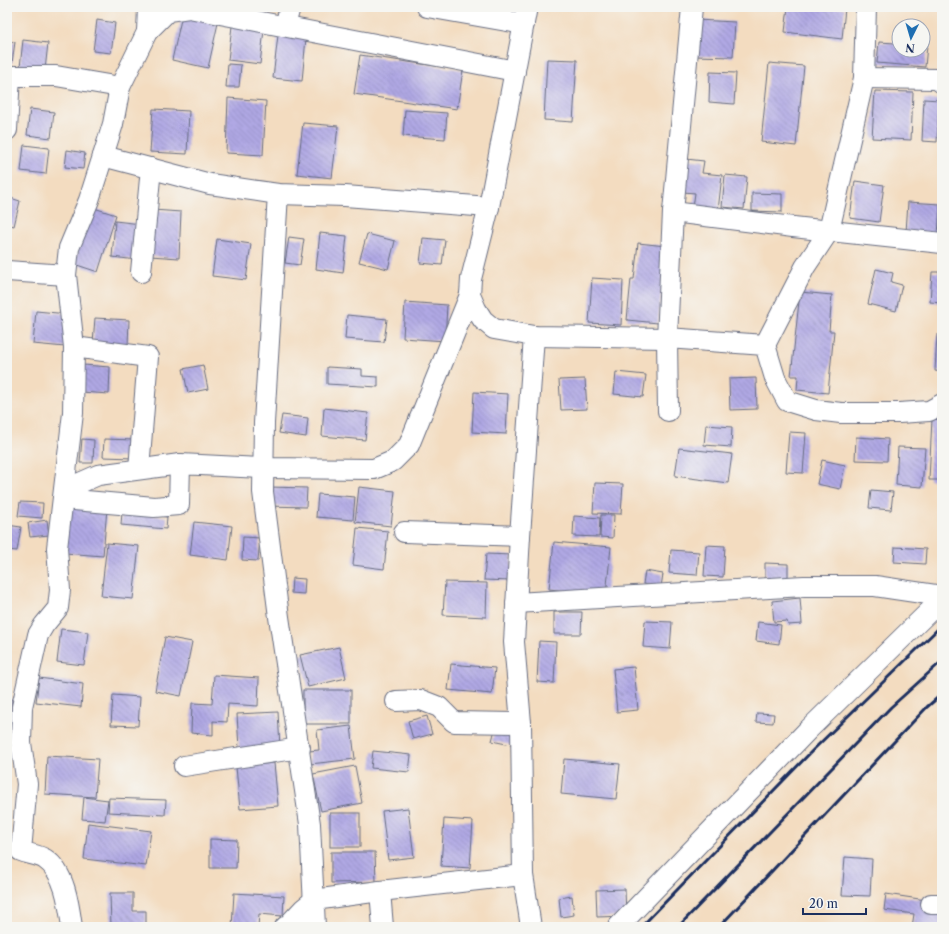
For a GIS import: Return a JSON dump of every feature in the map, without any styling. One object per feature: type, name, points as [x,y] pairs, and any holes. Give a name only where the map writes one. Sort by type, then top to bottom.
[{"type":"street","points":[[72,927],[62,882],[55,868],[44,859],[14,852],[27,784],[14,741],[38,635],[58,608],[60,590],[57,548],[73,413],[74,348],[66,275],[70,248],[104,156],[120,87],[146,32],[148,7]]},
{"type":"street","points":[[285,26],[290,7]]},
{"type":"street","points":[[63,499],[73,486],[98,475],[180,464],[263,468],[374,469],[393,461],[409,445],[470,295],[470,279],[489,207],[525,16],[427,7]]},
{"type":"street","points":[[668,411],[667,338],[673,212],[692,7]]},
{"type":"street","points":[[866,7],[864,78],[829,231],[805,267],[765,345],[775,378],[788,400],[816,410],[841,413],[899,413],[929,410],[942,404]]},
{"type":"street","points":[[146,32],[168,11],[189,8],[515,70]]},
{"type":"street","points":[[7,130],[9,76],[56,76],[120,87]]},
{"type":"street","points":[[864,78],[937,79],[942,83]]},
{"type":"street","points":[[104,156],[210,184],[278,194],[345,196],[489,207]]},
{"type":"street","points":[[141,272],[150,168]]},
{"type":"street","points":[[278,194],[264,423],[263,492],[279,617],[300,748],[310,824],[315,927]]},
{"type":"street","points":[[673,212],[942,243]]},
{"type":"street","points":[[7,271],[66,275]]},
{"type":"street","points":[[470,295],[483,320],[494,329],[534,336],[667,338],[765,345]]},
{"type":"street","points":[[531,927],[523,875],[521,723],[514,642],[534,336]]},
{"type":"street","points":[[74,348],[148,357],[139,469]]},
{"type":"street","points":[[63,499],[154,507],[179,505],[180,464]]},
{"type":"street","points":[[404,532],[520,536]]},
{"type":"street","points":[[516,603],[804,586],[875,586],[942,597]]},
{"type":"street","points":[[618,927],[808,730],[942,597]]},
{"type":"street","points":[[396,701],[420,700],[439,707],[454,722],[521,723]]},
{"type":"street","points":[[184,766],[300,748]]},
{"type":"street","points":[[284,927],[314,900],[523,875]]},
{"type":"street","points":[[380,891],[383,927]]},
{"type":"building","points":[[736,7],[736,10],[702,8]]},
{"type":"building","points":[[788,7],[845,8],[842,39],[785,32]]},
{"type":"building","points":[[182,15],[218,23],[208,68],[172,60]]},
{"type":"building","points":[[97,20],[115,23],[111,53],[93,51]]},
{"type":"building","points":[[696,20],[735,22],[733,57],[694,56]]},
{"type":"building","points":[[232,26],[264,30],[260,64],[228,60]]},
{"type":"building","points":[[278,35],[306,38],[302,81],[273,78]]},
{"type":"building","points":[[23,40],[48,43],[45,70],[20,67]]},
{"type":"building","points":[[7,41],[15,42],[12,63],[7,63]]},
{"type":"building","points":[[879,42],[891,43],[891,58],[926,58],[925,67],[877,63]]},
{"type":"building","points":[[360,55],[463,70],[457,109],[354,94]]},
{"type":"building","points":[[547,59],[577,60],[573,122],[544,120]]},
{"type":"building","points":[[769,63],[804,66],[796,146],[761,142]]},
{"type":"building","points":[[228,64],[241,65],[239,87],[226,87]]},
{"type":"building","points":[[710,72],[736,73],[734,104],[709,102]]},
{"type":"building","points":[[875,91],[913,92],[911,140],[872,138]]},
{"type":"building","points":[[228,98],[266,101],[263,155],[226,153]]},
{"type":"building","points":[[924,99],[939,100],[937,142],[922,141]]},
{"type":"building","points":[[30,109],[54,112],[51,138],[27,135]]},
{"type":"building","points":[[153,109],[189,111],[187,154],[150,152]]},
{"type":"building","points":[[405,110],[447,113],[445,139],[403,136]]},
{"type":"building","points":[[303,123],[338,126],[332,178],[297,174]]},
{"type":"building","points":[[24,145],[49,148],[46,174],[21,171]]},
{"type":"building","points":[[67,150],[85,153],[83,169],[65,167]]},
{"type":"building","points":[[686,159],[704,161],[702,173],[722,175],[718,211],[693,208],[695,193],[683,192]]},
{"type":"building","points":[[725,175],[747,177],[744,209],[722,207]]},
{"type":"building","points":[[855,181],[884,185],[879,222],[850,218]]},
{"type":"building","points":[[752,193],[782,194],[782,212],[752,211]]},
{"type":"building","points":[[7,197],[20,201],[14,226],[7,224]]},
{"type":"building","points":[[908,202],[940,204],[938,234],[906,232]]},
{"type":"building","points":[[91,207],[116,215],[98,272],[74,264]]},
{"type":"building","points":[[153,210],[181,212],[179,258],[150,256]]},
{"type":"building","points":[[115,221],[141,224],[137,260],[112,257]]},
{"type":"building","points":[[320,233],[347,236],[343,273],[316,269]]},
{"type":"building","points":[[367,234],[395,241],[388,269],[359,262]]},
{"type":"building","points":[[289,237],[304,239],[300,265],[285,263]]},
{"type":"building","points":[[423,238],[445,240],[442,265],[420,263]]},
{"type":"building","points":[[217,239],[251,244],[246,280],[212,276]]},
{"type":"building","points":[[638,243],[666,246],[658,323],[627,320],[631,279],[634,279]]},
{"type":"building","points":[[876,269],[893,273],[891,282],[902,285],[896,311],[868,304]]},
{"type":"building","points":[[932,272],[942,272],[942,303],[930,302]]},
{"type":"building","points":[[592,278],[623,280],[621,325],[589,323]]},
{"type":"building","points":[[800,292],[832,295],[829,331],[834,331],[828,393],[797,390],[798,376],[791,376]]},
{"type":"building","points":[[405,302],[447,305],[445,341],[403,338]]},
{"type":"building","points":[[36,311],[68,314],[65,347],[33,344]]},
{"type":"building","points":[[347,315],[387,319],[384,342],[345,339]]},
{"type":"building","points":[[95,318],[129,320],[128,345],[93,343]]},
{"type":"building","points":[[937,335],[942,335],[942,372],[935,371]]},
{"type":"building","points":[[83,365],[110,367],[109,394],[81,392]]},
{"type":"building","points":[[203,365],[208,389],[188,393],[183,369]]},
{"type":"building","points":[[327,367],[362,369],[362,376],[378,377],[378,387],[327,384]]},
{"type":"building","points":[[616,372],[646,375],[643,397],[614,394]]},
{"type":"building","points":[[756,378],[757,409],[730,410],[729,379]]},
{"type":"building","points":[[585,379],[587,409],[561,410],[559,380]]},
{"type":"building","points":[[474,392],[508,394],[506,434],[472,432]]},
{"type":"building","points":[[324,408],[368,413],[365,440],[322,436]]},
{"type":"building","points":[[282,415],[308,418],[306,437],[279,433]]},
{"type":"building","points":[[932,419],[942,420],[942,480],[929,480]]},
{"type":"building","points":[[706,425],[732,427],[731,447],[704,445]]},
{"type":"building","points":[[789,432],[806,433],[803,473],[786,472]]},
{"type":"building","points":[[856,437],[888,439],[887,461],[855,460]]},
{"type":"building","points":[[82,439],[94,440],[93,463],[80,463]]},
{"type":"building","points":[[104,439],[134,440],[133,458],[103,457]]},
{"type":"building","points":[[898,447],[925,448],[922,487],[896,485]]},
{"type":"building","points":[[679,448],[732,454],[728,483],[675,476]]},
{"type":"building","points":[[822,460],[845,465],[840,489],[817,484]]},
{"type":"building","points":[[595,483],[623,484],[621,514],[593,513]]},
{"type":"building","points":[[269,487],[307,488],[306,507],[268,506]]},
{"type":"building","points":[[359,487],[395,491],[391,526],[355,522]]},
{"type":"building","points":[[871,490],[893,492],[891,510],[869,508]]},
{"type":"building","points":[[318,494],[355,497],[353,520],[316,517]]},
{"type":"building","points":[[20,502],[43,503],[42,518],[18,516]]},
{"type":"building","points":[[68,505],[107,508],[103,556],[65,553]]},
{"type":"building","points":[[122,512],[167,517],[166,529],[121,525]]},
{"type":"building","points":[[601,515],[614,515],[613,538],[600,537]]},
{"type":"building","points":[[574,516],[600,518],[599,537],[573,536]]},
{"type":"building","points":[[47,520],[49,535],[30,537],[28,523]]},
{"type":"building","points":[[194,522],[232,526],[228,560],[190,555]]},
{"type":"building","points":[[7,525],[21,527],[17,551],[7,550]]},
{"type":"building","points":[[357,528],[388,531],[384,569],[353,565]]},
{"type":"building","points":[[243,537],[260,538],[258,561],[242,560]]},
{"type":"building","points":[[554,542],[611,547],[606,595],[549,589]]},
{"type":"building","points":[[107,543],[139,546],[133,599],[101,596]]},
{"type":"building","points":[[706,545],[725,546],[723,577],[704,576]]},
{"type":"building","points":[[895,547],[926,549],[925,564],[894,562]]},
{"type":"building","points":[[671,550],[699,552],[697,575],[669,573]]},
{"type":"building","points":[[486,554],[512,555],[511,581],[484,580]]},
{"type":"building","points":[[765,563],[788,564],[788,583],[765,582]]},
{"type":"building","points":[[645,571],[663,574],[661,587],[643,584]]},
{"type":"building","points":[[292,578],[305,579],[304,594],[291,593]]},
{"type":"building","points":[[445,582],[487,583],[486,617],[443,615]]},
{"type":"building","points":[[800,598],[802,624],[788,625],[787,621],[774,622],[772,601]]},
{"type":"building","points":[[554,612],[582,612],[581,634],[554,634]]},
{"type":"building","points":[[645,621],[672,622],[670,649],[643,647]]},
{"type":"building","points":[[758,622],[781,625],[779,644],[756,641]]},
{"type":"building","points":[[61,629],[88,632],[84,665],[57,662]]},
{"type":"building","points":[[165,637],[192,642],[181,696],[155,691]]},
{"type":"building","points":[[539,641],[556,642],[554,683],[537,682]]},
{"type":"building","points":[[339,647],[346,678],[308,687],[300,655]]},
{"type":"building","points":[[451,664],[495,668],[492,694],[448,690]]},
{"type":"building","points":[[634,667],[638,710],[617,712],[613,669]]},
{"type":"building","points":[[214,675],[259,678],[258,706],[228,704],[227,722],[213,721],[213,735],[191,733],[192,703],[212,704]]},
{"type":"building","points":[[39,678],[83,684],[81,707],[36,702]]},
{"type":"building","points":[[303,690],[351,690],[351,724],[303,724]]},
{"type":"building","points":[[113,695],[140,697],[138,726],[111,725]]},
{"type":"building","points":[[7,699],[12,699],[10,727],[7,727]]},
{"type":"building","points":[[278,712],[280,747],[239,749],[237,714]]},
{"type":"building","points":[[757,713],[774,714],[773,723],[756,722]]},
{"type":"building","points":[[427,716],[432,734],[413,739],[408,721]]},
{"type":"building","points":[[351,726],[355,759],[310,764],[309,751],[319,750],[317,730]]},
{"type":"building","points":[[495,729],[514,732],[511,745],[492,741]]},
{"type":"building","points":[[373,751],[411,755],[409,772],[371,768]]},
{"type":"building","points":[[47,756],[98,759],[95,797],[45,794]]},
{"type":"building","points":[[564,759],[620,764],[616,799],[561,794]]},
{"type":"building","points":[[274,763],[278,806],[240,809],[236,767]]},
{"type":"building","points":[[355,766],[362,803],[321,811],[313,774]]},
{"type":"building","points":[[84,797],[108,800],[105,821],[82,819]]},
{"type":"building","points":[[109,798],[166,800],[165,815],[108,812]]},
{"type":"building","points":[[408,808],[414,857],[388,860],[382,811]]},
{"type":"building","points":[[330,813],[360,813],[360,847],[330,847]]},
{"type":"building","points":[[444,819],[473,821],[470,868],[441,866]]},
{"type":"building","points":[[88,823],[151,831],[146,866],[84,859]]},
{"type":"building","points":[[210,839],[237,840],[236,868],[210,868]]},
{"type":"building","points":[[331,852],[375,852],[376,882],[331,883]]},
{"type":"building","points":[[845,857],[872,859],[870,896],[842,895]]},
{"type":"building","points":[[625,889],[626,916],[597,917],[596,890]]},
{"type":"building","points":[[110,893],[133,893],[133,911],[146,911],[146,927],[111,927]]},
{"type":"building","points":[[234,893],[284,896],[283,916],[259,914],[258,927],[232,927]]},
{"type":"building","points":[[886,894],[926,900],[942,913],[942,927],[912,927],[914,914],[884,910]]},
{"type":"building","points":[[572,896],[574,915],[561,917],[559,898]]},
{"type":"railway","points":[[641,927],[814,749],[942,625]]},
{"type":"railway","points":[[678,927],[891,707],[942,661]]},
{"type":"railway","points":[[719,927],[927,707],[942,694]]}]
